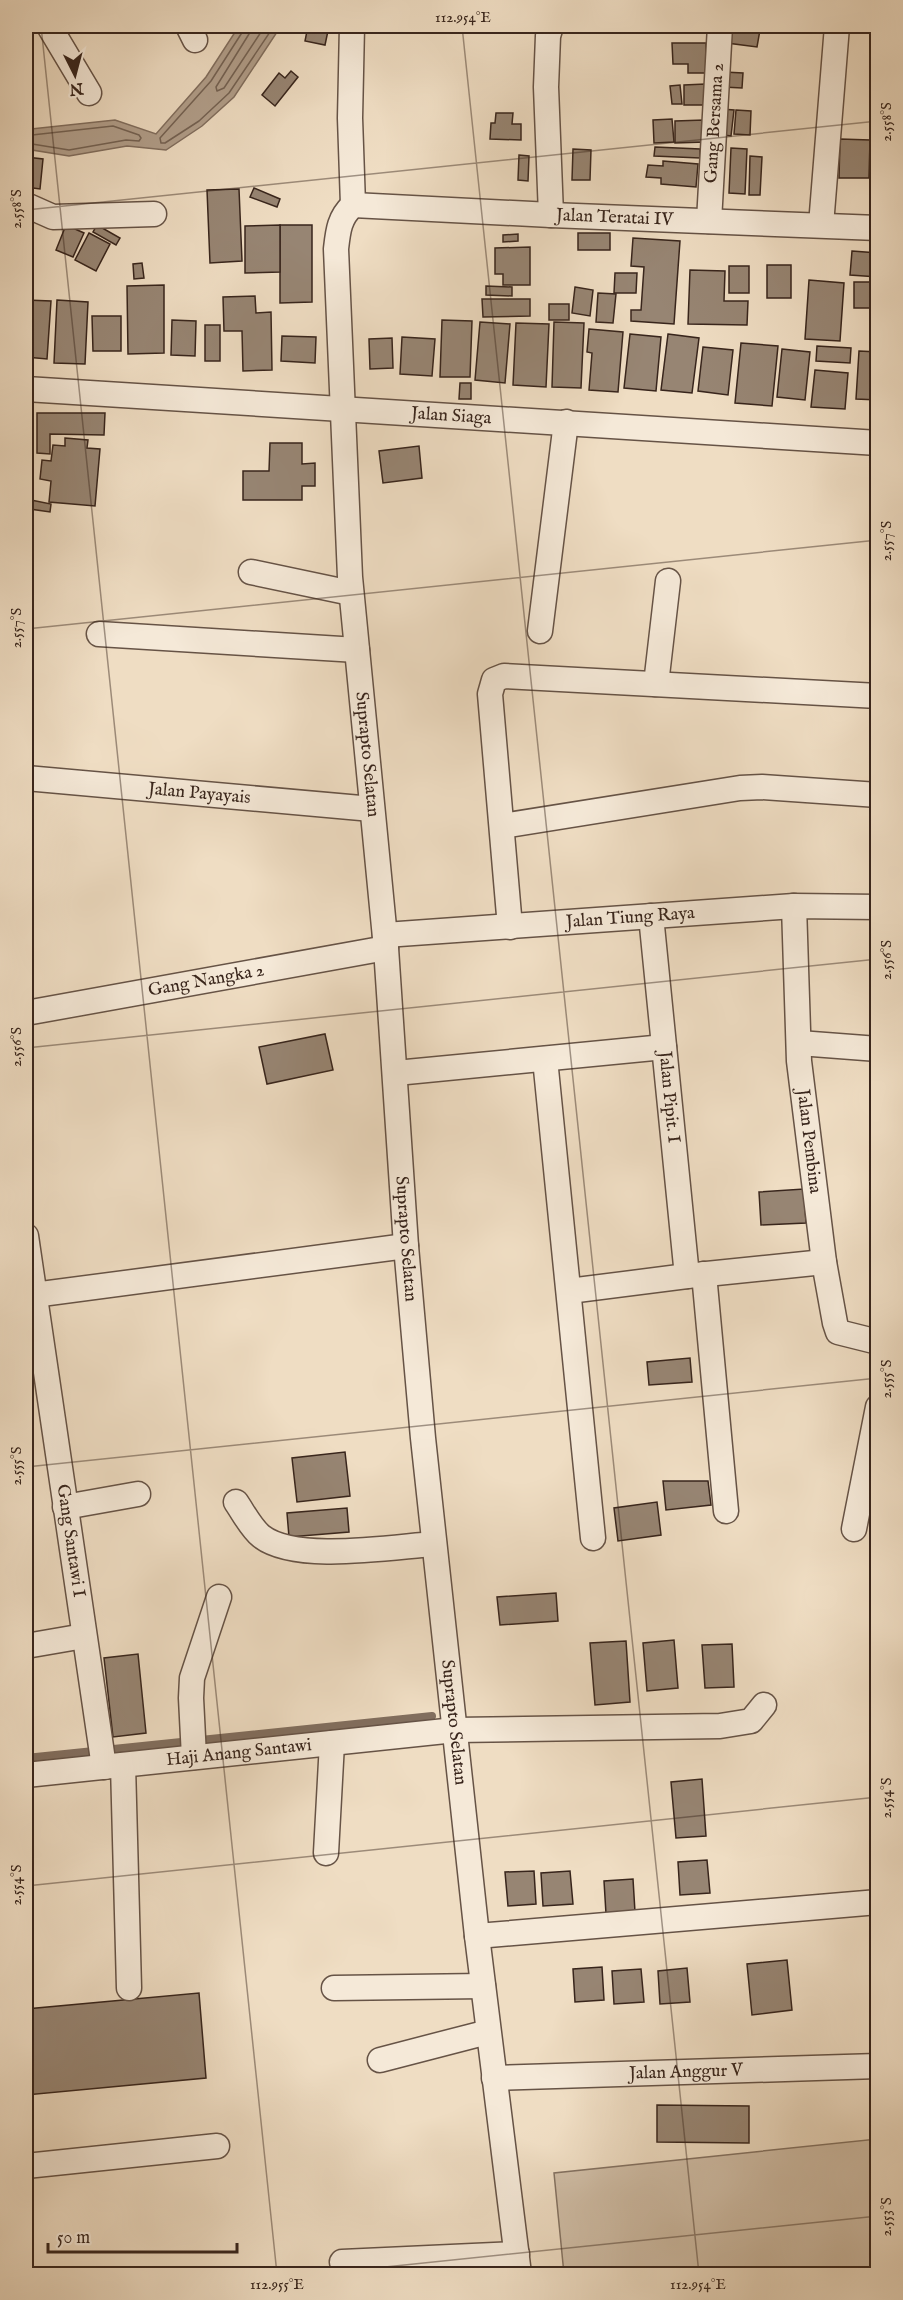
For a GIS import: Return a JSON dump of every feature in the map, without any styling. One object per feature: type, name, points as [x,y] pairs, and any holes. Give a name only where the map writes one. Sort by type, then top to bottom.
[{"type":"street","points":[[49,26],[89,93]]},
{"type":"street","points":[[352,26],[350,118],[353,205]]},
{"type":"street","points":[[550,26],[546,87],[551,215]]},
{"type":"street","name":"Gang Bersama 2","points":[[709,221],[720,26]]},
{"type":"street","points":[[820,225],[837,26]]},
{"type":"street","points":[[26,205],[53,217],[154,214]]},
{"type":"street","name":"Jalan Teratai IV","points":[[353,205],[878,228]]},
{"type":"street","name":"Suprapto Selatan","points":[[353,205],[339,224],[336,249],[351,592],[386,941],[406,1246],[434,1544],[488,2032],[518,2264]]},
{"type":"street","name":"Jalan Siaga","points":[[26,389],[878,443]]},
{"type":"street","points":[[540,630],[567,422]]},
{"type":"street","points":[[251,572],[351,592]]},
{"type":"street","points":[[656,684],[668,581]]},
{"type":"street","points":[[99,634],[357,650]]},
{"type":"street","points":[[510,927],[490,694],[494,680],[504,676],[878,696]]},
{"type":"street","name":"Jalan Payayais","points":[[26,778],[372,809]]},
{"type":"street","points":[[502,826],[740,788],[762,787],[878,795]]},
{"type":"street","name":"Jalan Tiung Raya","points":[[386,941],[510,927],[794,906],[878,907]]},
{"type":"street","name":"Jalan Pembina","points":[[794,906],[799,1061],[824,1262],[838,1332],[878,1342]]},
{"type":"street","name":"Jalan Pipit. I","points":[[651,916],[664,1047],[726,1511]]},
{"type":"street","name":"Gang Nangka 2","points":[[26,1013],[386,941]]},
{"type":"street","points":[[799,1043],[878,1049]]},
{"type":"street","points":[[396,1074],[664,1047]]},
{"type":"street","points":[[545,1059],[593,1538]]},
{"type":"street","name":"Gang Santawi I","points":[[26,1236],[30,1295],[84,1636],[107,1756],[129,1988]]},
{"type":"street","points":[[30,1295],[406,1246]]},
{"type":"street","points":[[569,1291],[824,1262]]},
{"type":"street","points":[[854,1529],[878,1407]]},
{"type":"street","points":[[65,1507],[138,1494]]},
{"type":"street","points":[[236,1502],[260,1536],[286,1549],[324,1552],[434,1544]]},
{"type":"street","points":[[194,1757],[192,1678],[219,1597]]},
{"type":"street","points":[[26,1646],[84,1636]]},
{"type":"street","name":"Haji Anang Santawi","points":[[26,1775],[107,1756],[194,1757],[454,1730],[720,1726],[751,1721],[764,1705]]},
{"type":"street","points":[[326,1853],[332,1743]]},
{"type":"street","points":[[477,1936],[878,1902]]},
{"type":"street","points":[[334,1988],[483,1986]]},
{"type":"street","points":[[380,2060],[488,2032]]},
{"type":"street","name":"Jalan Anggur V","points":[[494,2078],[878,2066]]},
{"type":"street","points":[[26,2166],[217,2146]]},
{"type":"street","points":[[342,2262],[518,2264]]},
{"type":"shaded area","points":[[877,2139],[877,2274],[564,2274],[554,2173]]},
{"type":"water","points":[[239,26],[281,26],[234,97],[202,126],[166,150],[127,146],[69,156],[26,149],[26,125],[31,129],[115,120],[156,134],[206,77]]},
{"type":"building","points":[[308,26],[329,26],[325,45],[305,41]]},
{"type":"building","points":[[422,26],[439,26],[438,33],[421,32]]},
{"type":"building","points":[[668,26],[711,26],[711,28],[669,30]]},
{"type":"building","points":[[730,26],[760,30],[757,47],[727,43]]},
{"type":"building","points":[[672,43],[706,43],[706,73],[688,73],[688,64],[673,64]]},
{"type":"building","points":[[291,71],[298,77],[275,106],[262,95],[279,73],[285,78]]},
{"type":"building","points":[[724,72],[743,73],[742,88],[723,87]]},
{"type":"building","points":[[705,84],[705,105],[684,105],[684,85]]},
{"type":"building","points":[[680,85],[682,104],[672,104],[670,86]]},
{"type":"building","points":[[721,109],[734,110],[731,136],[718,134]]},
{"type":"building","points":[[736,110],[751,111],[750,135],[734,134]]},
{"type":"building","points":[[496,113],[513,113],[512,124],[521,124],[521,140],[490,139],[491,123],[495,123]]},
{"type":"building","points":[[672,119],[674,142],[654,143],[653,120]]},
{"type":"building","points":[[704,120],[705,142],[675,143],[675,121]]},
{"type":"building","points":[[840,139],[870,140],[869,178],[839,178]]},
{"type":"building","points":[[655,147],[700,149],[700,158],[654,156]]},
{"type":"building","points":[[731,148],[747,149],[745,194],[729,193]]},
{"type":"building","points":[[573,149],[591,150],[590,180],[572,180]]},
{"type":"building","points":[[519,155],[529,156],[528,181],[518,180]]},
{"type":"building","points":[[750,156],[762,157],[760,195],[749,195]]},
{"type":"building","points":[[26,157],[43,159],[40,189],[26,187]]},
{"type":"building","points":[[663,161],[698,164],[696,187],[661,184],[661,178],[646,177],[648,165],[663,166]]},
{"type":"building","points":[[254,188],[280,199],[277,207],[250,197]]},
{"type":"building","points":[[239,189],[242,261],[210,263],[207,190]]},
{"type":"building","points":[[66,225],[84,233],[73,257],[56,250]]},
{"type":"building","points":[[97,225],[120,238],[116,245],[93,232]]},
{"type":"building","points":[[280,225],[312,225],[312,302],[280,303]]},
{"type":"building","points":[[280,225],[280,272],[245,273],[245,226]]},
{"type":"building","points":[[89,233],[110,244],[96,271],[75,260]]},
{"type":"building","points":[[578,233],[610,233],[610,250],[578,250]]},
{"type":"building","points":[[518,234],[518,241],[503,242],[503,235]]},
{"type":"building","points":[[633,238],[680,241],[674,324],[631,321],[631,310],[641,310],[644,267],[631,266]]},
{"type":"building","points":[[530,247],[530,285],[503,285],[503,274],[495,274],[495,248]]},
{"type":"building","points":[[852,251],[878,253],[878,277],[850,275]]},
{"type":"building","points":[[26,255],[32,255],[33,268],[26,269]]},
{"type":"building","points":[[142,263],[144,278],[134,279],[133,264]]},
{"type":"building","points":[[767,265],[791,265],[791,298],[767,298]]},
{"type":"building","points":[[729,266],[749,266],[749,293],[729,293]]},
{"type":"building","points":[[690,270],[725,271],[724,301],[748,301],[747,325],[688,324]]},
{"type":"building","points":[[615,273],[637,273],[636,293],[614,293]]},
{"type":"building","points":[[809,280],[844,283],[840,341],[805,339]]},
{"type":"building","points":[[854,282],[870,282],[870,308],[854,308]]},
{"type":"building","points":[[164,285],[164,353],[128,354],[127,286]]},
{"type":"building","points":[[486,286],[512,287],[512,296],[486,295]]},
{"type":"building","points":[[575,287],[593,290],[590,316],[572,313]]},
{"type":"building","points":[[598,293],[616,294],[613,323],[596,322]]},
{"type":"building","points":[[255,296],[256,313],[271,312],[272,370],[243,371],[242,331],[224,331],[223,297]]},
{"type":"building","points":[[482,299],[530,299],[530,316],[483,317]]},
{"type":"building","points":[[26,300],[51,301],[47,359],[26,357]]},
{"type":"building","points":[[57,300],[88,302],[85,364],[54,363]]},
{"type":"building","points":[[549,304],[569,304],[569,320],[549,320]]},
{"type":"building","points":[[92,316],[121,316],[121,351],[93,351]]},
{"type":"building","points":[[172,320],[196,321],[195,356],[171,355]]},
{"type":"building","points":[[442,320],[472,321],[470,377],[440,377]]},
{"type":"building","points":[[480,322],[510,324],[505,383],[475,380]]},
{"type":"building","points":[[554,322],[584,323],[581,388],[552,387]]},
{"type":"building","points":[[516,323],[549,324],[546,387],[513,385]]},
{"type":"building","points":[[205,325],[220,325],[220,361],[205,361]]},
{"type":"building","points":[[589,329],[623,332],[618,392],[589,390],[592,353],[587,352]]},
{"type":"building","points":[[630,334],[661,337],[656,391],[624,388]]},
{"type":"building","points":[[668,334],[699,338],[692,393],[661,390]]},
{"type":"building","points":[[282,336],[316,337],[315,363],[281,361]]},
{"type":"building","points":[[402,337],[435,339],[432,376],[400,374]]},
{"type":"building","points":[[392,338],[393,368],[370,369],[369,339]]},
{"type":"building","points":[[741,343],[778,346],[772,406],[735,403]]},
{"type":"building","points":[[817,346],[851,348],[850,363],[816,361]]},
{"type":"building","points":[[703,347],[733,350],[728,395],[698,391]]},
{"type":"building","points":[[782,349],[810,352],[805,400],[777,397]]},
{"type":"building","points":[[859,351],[878,352],[878,400],[856,399]]},
{"type":"building","points":[[815,370],[848,373],[845,409],[811,407]]},
{"type":"building","points":[[460,383],[471,383],[471,399],[459,399]]},
{"type":"building","points":[[37,413],[105,413],[104,435],[50,434],[50,454],[37,453]]},
{"type":"building","points":[[26,434],[30,479],[26,480]]},
{"type":"building","points":[[65,438],[88,440],[87,448],[100,449],[95,506],[49,502],[51,481],[40,479],[42,460],[51,461],[53,445],[65,446]]},
{"type":"building","points":[[270,443],[302,443],[302,464],[315,463],[315,486],[302,486],[302,500],[243,500],[243,471],[269,471]]},
{"type":"building","points":[[419,446],[422,478],[383,483],[379,451]]},
{"type":"building","points":[[31,500],[51,504],[50,512],[30,509]]},
{"type":"building","points":[[325,1034],[333,1070],[267,1084],[259,1047]]},
{"type":"building","points":[[804,1189],[806,1223],[761,1225],[759,1192]]},
{"type":"building","points":[[690,1358],[692,1382],[649,1385],[647,1362]]},
{"type":"building","points":[[345,1452],[350,1496],[297,1502],[292,1458]]},
{"type":"building","points":[[663,1481],[708,1481],[711,1505],[666,1510]]},
{"type":"building","points":[[657,1502],[661,1535],[618,1541],[614,1508]]},
{"type":"building","points":[[347,1508],[349,1532],[289,1537],[287,1513]]},
{"type":"building","points":[[556,1593],[558,1621],[500,1625],[497,1597]]},
{"type":"building","points":[[674,1640],[678,1688],[647,1691],[643,1643]]},
{"type":"building","points":[[626,1641],[630,1702],[595,1705],[590,1643]]},
{"type":"building","points":[[732,1644],[734,1687],[705,1688],[702,1645]]},
{"type":"building","points":[[138,1654],[146,1733],[113,1737],[104,1658]]},
{"type":"building","points":[[702,1779],[706,1836],[676,1838],[671,1782]]},
{"type":"building","points":[[707,1860],[710,1893],[680,1895],[678,1862]]},
{"type":"building","points":[[534,1871],[536,1904],[508,1906],[505,1872]]},
{"type":"building","points":[[570,1871],[573,1904],[543,1906],[541,1873]]},
{"type":"building","points":[[633,1879],[635,1912],[606,1914],[604,1881]]},
{"type":"building","points":[[787,1960],[792,2010],[752,2015],[747,1964]]},
{"type":"building","points":[[602,1967],[604,2000],[575,2002],[573,1969]]},
{"type":"building","points":[[687,1968],[690,2002],[660,2004],[658,1971]]},
{"type":"building","points":[[641,1969],[644,2002],[614,2004],[612,1971]]},
{"type":"building","points":[[199,1993],[206,2078],[26,2095],[26,2009]]},
{"type":"building","points":[[657,2105],[749,2106],[749,2143],[657,2142]]},
{"type":"waterway","points":[[26,1758],[432,1716]]}]
